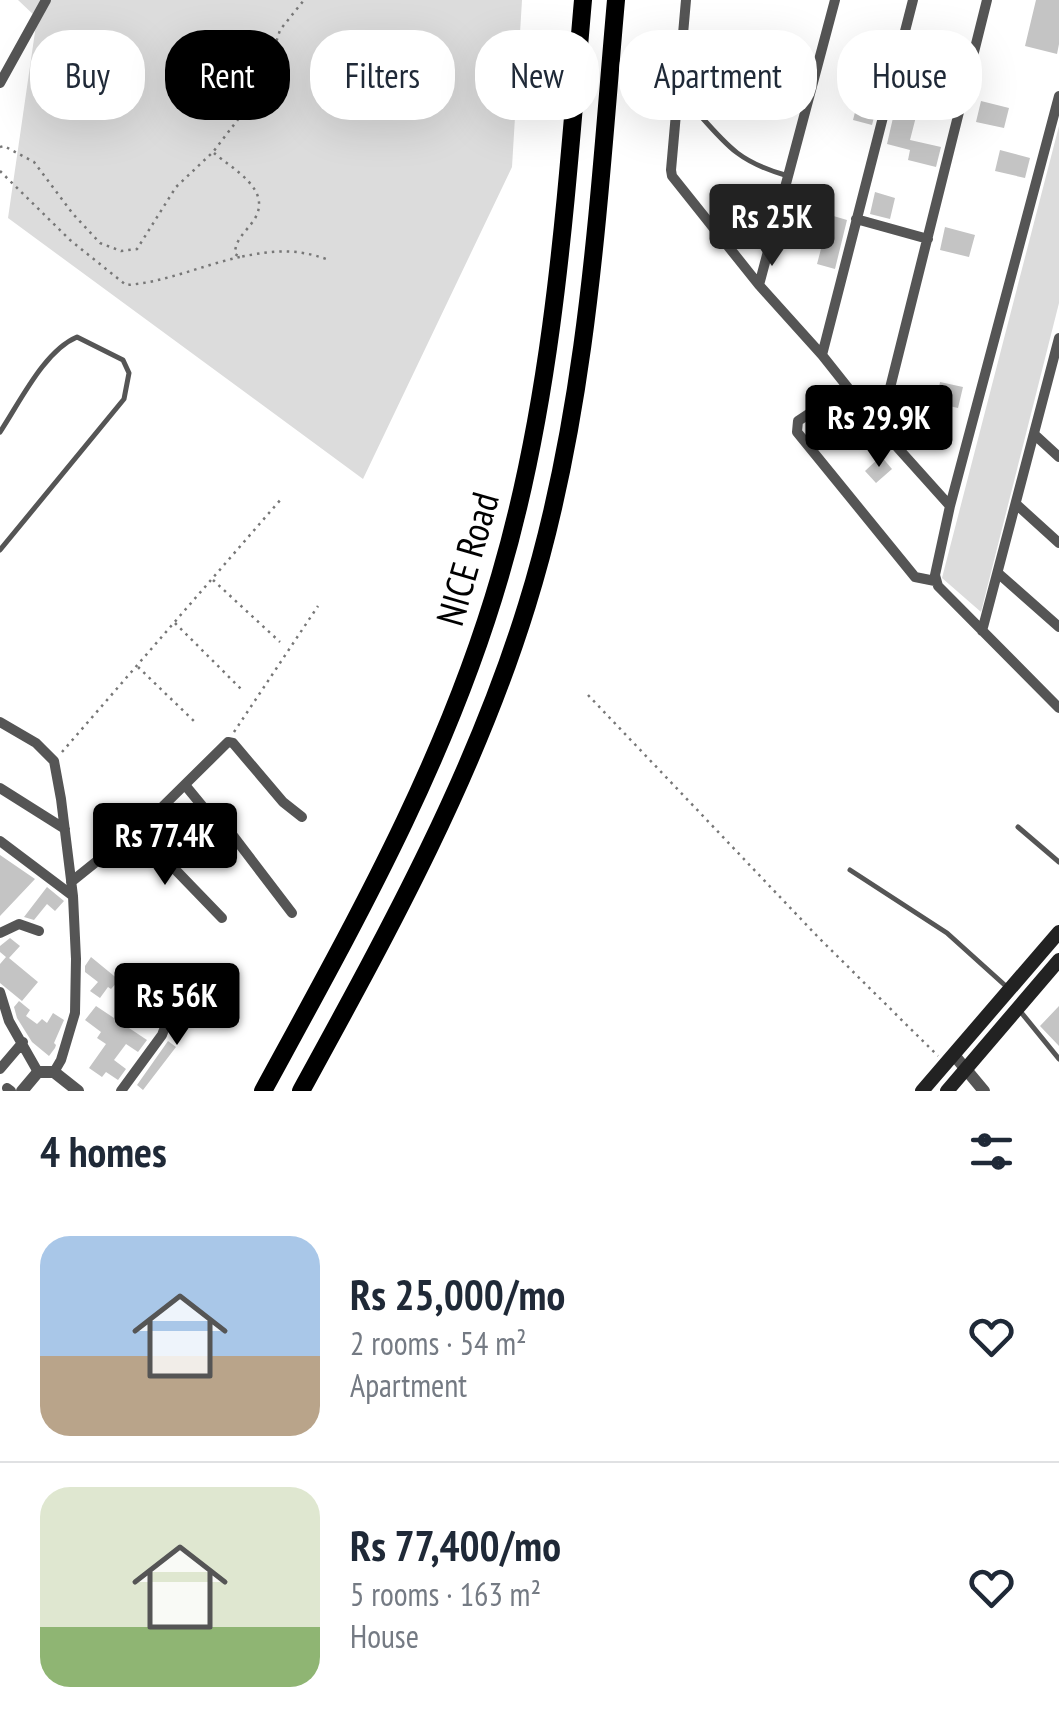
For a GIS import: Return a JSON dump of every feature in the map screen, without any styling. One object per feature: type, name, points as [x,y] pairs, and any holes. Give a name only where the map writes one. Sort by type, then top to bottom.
[{"type":"highway","name":"NICE Road","points":[[263,1091],[376,884],[415,802],[455,710],[501,573],[543,387],[566,198],[583,0]]},
{"type":"highway","name":"NICE Road","points":[[301,1091],[433,844],[468,766],[528,603],[552,512],[581,364],[616,0]]},
{"type":"main road","points":[[922,1091],[1059,932]]},
{"type":"main road","points":[[947,1091],[1059,960]]},
{"type":"street","points":[[0,82],[46,0]]},
{"type":"street","points":[[686,0],[672,176],[759,285],[950,506]]},
{"type":"street","points":[[759,285],[835,0]]},
{"type":"street","points":[[822,355],[913,0]]},
{"type":"street","points":[[880,428],[987,0]]},
{"type":"street","points":[[1059,96],[935,575],[982,631],[1059,708]]},
{"type":"street","points":[[856,219],[928,238]]},
{"type":"street","points":[[982,631],[1059,338]]},
{"type":"street","points":[[848,388],[798,421],[797,432],[915,577],[936,580]]},
{"type":"street","points":[[1034,435],[1059,457]]},
{"type":"street","points":[[1016,504],[1059,542]]},
{"type":"street","points":[[998,574],[1059,628]]},
{"type":"street","points":[[0,722],[36,743],[54,761],[65,829],[76,959],[74,1013],[54,1072]]},
{"type":"street","points":[[71,882],[152,817],[228,742],[234,743],[302,818]]},
{"type":"street","points":[[185,785],[231,833],[292,912]]},
{"type":"street","points":[[0,788],[65,829]]},
{"type":"street","points":[[152,817],[172,822],[208,812]]},
{"type":"street","points":[[137,830],[222,918]]},
{"type":"street","points":[[0,842],[72,896]]},
{"type":"street","points":[[0,933],[19,924],[39,932]]},
{"type":"street","points":[[0,992],[9,1022],[38,1072]]},
{"type":"street","points":[[122,1091],[165,1027],[146,1006]]},
{"type":"street","points":[[0,1069],[23,1042]]},
{"type":"street","points":[[950,1060],[966,1070],[984,1091]]},
{"type":"street","points":[[22,1091],[38,1072],[54,1072],[78,1091]]},
{"type":"lane","points":[[704,120],[732,151],[758,167],[788,176]]},
{"type":"lane","points":[[0,432],[42,368],[65,342],[78,336],[123,360],[129,373],[124,399],[0,550]]},
{"type":"lane","points":[[1018,827],[1059,862]]},
{"type":"lane","points":[[850,870],[946,933],[1010,990]]},
{"type":"lane","points":[[1018,1009],[1059,1059]]},
{"type":"path","points":[[0,147],[34,162],[72,214],[100,242],[121,251],[137,248],[176,187],[213,152],[246,109],[266,74],[280,30],[304,0]]},
{"type":"path","points":[[213,152],[255,186],[260,203],[255,218],[234,249],[240,257]]},
{"type":"path","points":[[0,171],[70,240],[126,285],[144,284],[206,264],[286,250],[329,260]]},
{"type":"path","points":[[54,761],[282,498]]},
{"type":"path","points":[[212,578],[280,642]]},
{"type":"path","points":[[228,742],[318,606]]},
{"type":"path","points":[[174,622],[242,690]]},
{"type":"path","points":[[137,666],[196,723]]},
{"type":"path","points":[[588,696],[818,937],[950,1060]]},
{"type":"shaded area","points":[[18,0],[522,0],[520,30],[475,30],[475,120],[515,120],[512,167],[363,479],[8,218],[30,66],[30,120],[145,120],[145,30],[35,30],[37,18]]},
{"type":"shaded area","points":[[1059,126],[1059,303],[981,612],[942,578]]},
{"type":"building","points":[[1036,0],[1059,0],[1057,54],[1025,46]]},
{"type":"building","points":[[982,101],[1009,108],[1004,128],[976,122],[982,120]]},
{"type":"building","points":[[892,120],[915,120],[910,140],[941,147],[936,167],[908,160],[910,150],[887,144]]},
{"type":"building","points":[[1000,150],[1030,158],[1025,178],[995,171]]},
{"type":"building","points":[[875,192],[895,198],[890,219],[870,214]]},
{"type":"building","points":[[830,215],[847,220],[835,269],[817,264]]},
{"type":"building","points":[[945,227],[975,235],[969,257],[940,250]]},
{"type":"building","points":[[940,382],[963,387],[958,408],[936,403]]},
{"type":"building","points":[[881,456],[892,469],[876,483],[865,471]]},
{"type":"building","points":[[0,855],[35,879],[0,916]]},
{"type":"building","points":[[47,887],[64,901],[55,911],[47,904],[34,920],[24,917]]},
{"type":"building","points":[[10,938],[20,946],[9,958],[38,982],[22,1001],[0,983],[0,964],[6,957],[0,946]]},
{"type":"building","points":[[91,957],[119,980],[100,998],[90,991],[98,982],[85,972]]},
{"type":"building","points":[[19,1001],[30,1010],[26,1016],[37,1024],[42,1019],[47,1023],[53,1013],[64,1020],[49,1056],[32,1042],[17,1018],[14,1007]]},
{"type":"building","points":[[96,1006],[147,1040],[138,1052],[126,1044],[114,1060],[126,1069],[118,1080],[106,1072],[102,1077],[89,1068],[106,1044],[97,1038],[101,1032],[85,1020]]},
{"type":"building","points":[[1059,1006],[1059,1046],[1040,1026]]},
{"type":"building","points":[[168,1041],[176,1047],[143,1090],[137,1085]]}]
